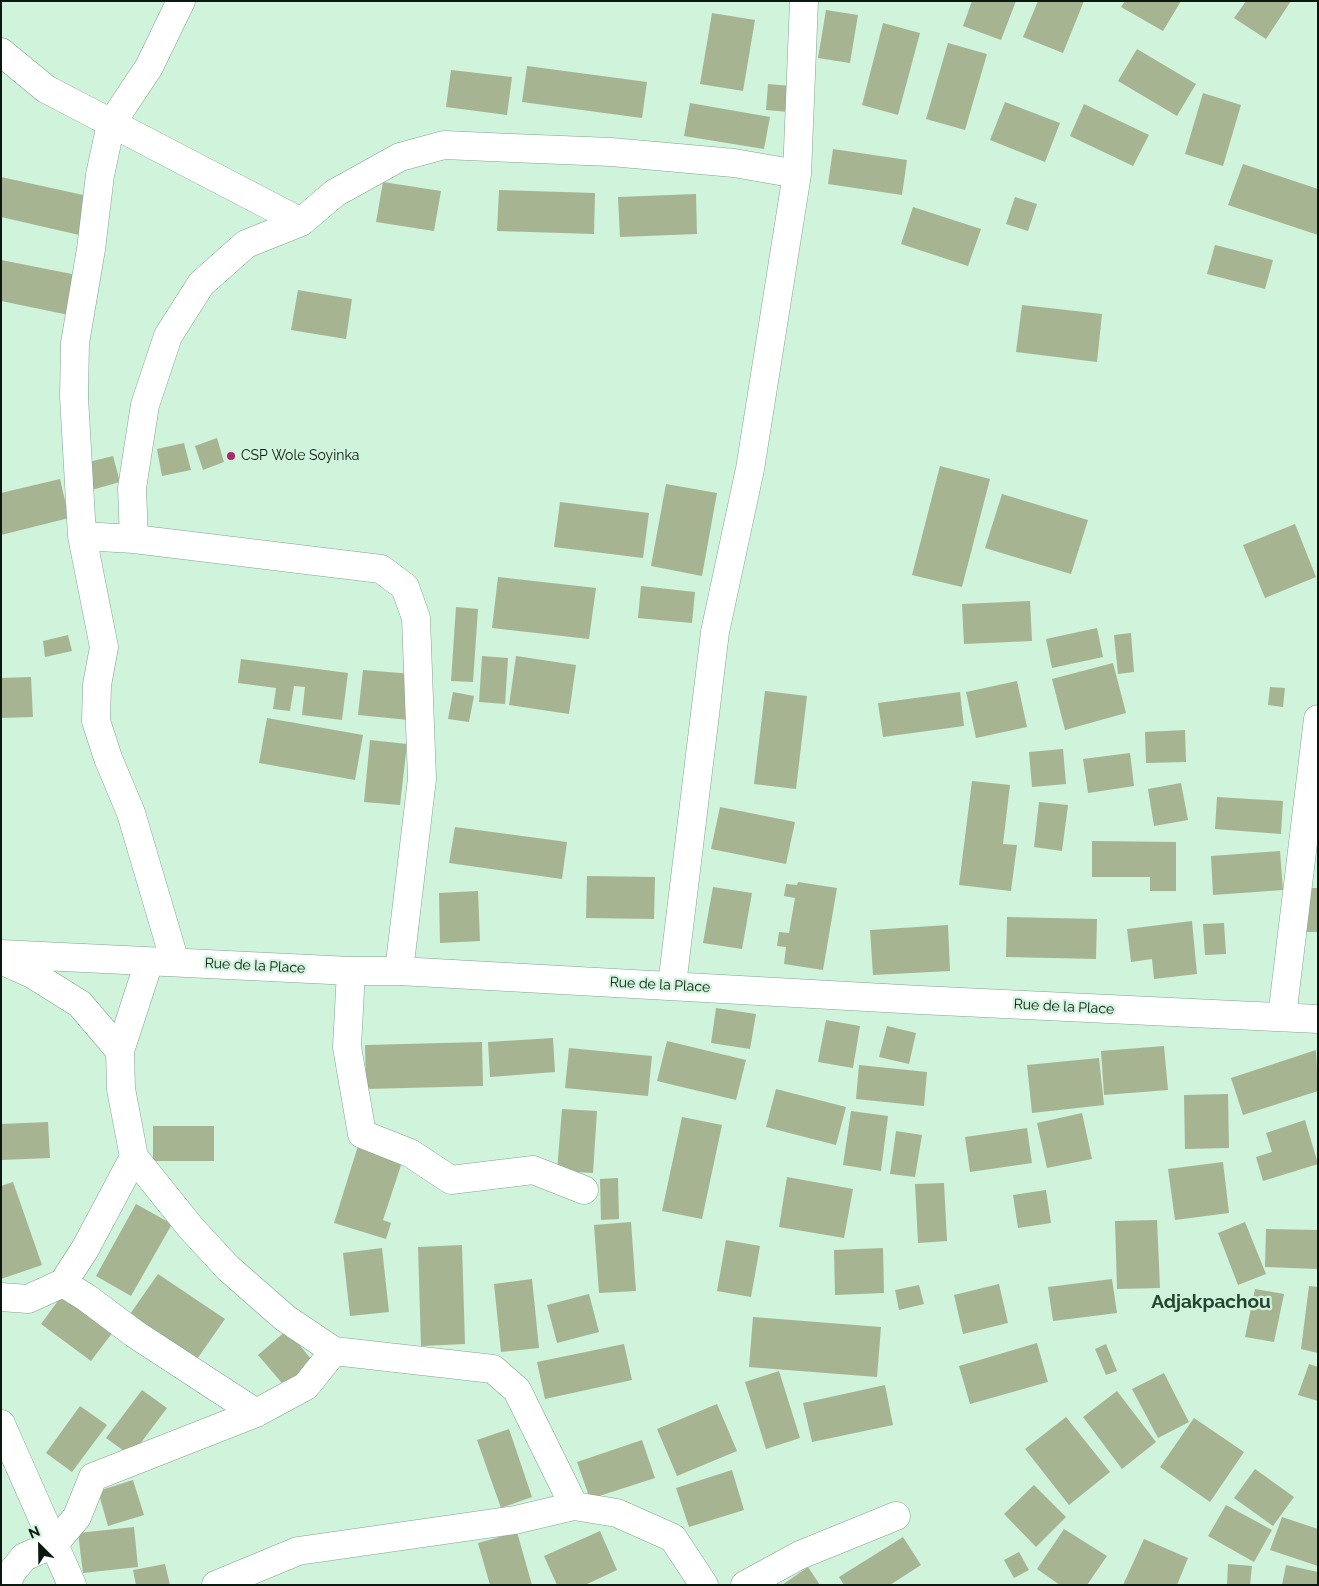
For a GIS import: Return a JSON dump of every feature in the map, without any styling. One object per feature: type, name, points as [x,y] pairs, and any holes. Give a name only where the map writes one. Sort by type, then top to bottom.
[{"type":"street","points":[[182,1],[149,67],[111,124],[100,175],[91,249],[74,343],[74,397],[82,536],[104,647],[97,685],[96,721],[108,758],[131,813],[162,962],[120,1051],[121,1089],[134,1157],[191,1228],[228,1268],[285,1318],[334,1351],[493,1369],[517,1390],[574,1506]]},
{"type":"street","points":[[672,985],[715,632],[750,470],[797,174],[804,1]]},
{"type":"street","points":[[1,52],[46,89],[301,222]]},
{"type":"street","points":[[134,539],[132,488],[145,405],[168,336],[201,284],[246,244],[301,222],[335,193],[400,157],[444,145],[611,152],[734,163],[797,174]]},
{"type":"street","points":[[82,536],[134,539],[382,569],[405,587],[416,618],[422,780],[399,971]]},
{"type":"street","points":[[1282,1017],[1318,719]]},
{"type":"street","name":"Rue de la Place","points":[[1,954],[351,971],[399,971],[1318,1020]]},
{"type":"street","points":[[1,960],[32,974],[80,1004],[120,1051]]},
{"type":"street","points":[[351,971],[347,1047],[362,1134],[410,1153],[451,1180],[533,1170],[584,1190]]},
{"type":"street","points":[[1,1297],[28,1298],[63,1283],[85,1249],[134,1157]]},
{"type":"street","points":[[63,1283],[87,1298],[135,1334],[256,1413]]},
{"type":"street","points":[[6,1585],[12,1572],[24,1557],[54,1544],[78,1517],[93,1477],[256,1413],[306,1386],[334,1351]]},
{"type":"street","points":[[1,1424],[72,1585]]},
{"type":"street","points":[[216,1585],[298,1551],[506,1522],[574,1506],[617,1513],[673,1538],[704,1585]]},
{"type":"street","points":[[745,1585],[800,1555],[896,1516]]},
{"type":"building","points":[[972,1],[1016,1],[1001,40],[963,26]]},
{"type":"building","points":[[1038,1],[1084,1],[1063,53],[1023,37]]},
{"type":"building","points":[[1125,1],[1181,1],[1163,31],[1121,7]]},
{"type":"building","points":[[1246,1],[1291,1],[1266,39],[1234,18]]},
{"type":"building","points":[[826,10],[858,15],[850,63],[818,58]]},
{"type":"building","points":[[712,13],[755,20],[743,91],[700,84]]},
{"type":"building","points":[[883,23],[920,33],[898,115],[862,105]]},
{"type":"building","points":[[948,43],[987,54],[965,130],[926,119]]},
{"type":"building","points":[[1137,49],[1196,84],[1177,116],[1118,81]]},
{"type":"building","points":[[527,66],[647,82],[642,118],[522,102]]},
{"type":"building","points":[[451,70],[512,77],[507,115],[446,107]]},
{"type":"building","points":[[768,84],[791,86],[790,112],[766,110]]},
{"type":"building","points":[[1203,93],[1241,105],[1223,166],[1185,154]]},
{"type":"building","points":[[1005,102],[1060,123],[1045,162],[990,140]]},
{"type":"building","points":[[690,103],[770,117],[764,149],[684,136]]},
{"type":"building","points":[[1084,104],[1149,135],[1133,166],[1070,136]]},
{"type":"building","points":[[833,149],[907,160],[902,195],[828,184]]},
{"type":"building","points":[[1243,164],[1318,189],[1318,235],[1228,205]]},
{"type":"building","points":[[1,177],[97,198],[88,237],[1,217]]},
{"type":"building","points":[[383,182],[441,191],[434,231],[376,222]]},
{"type":"building","points":[[499,190],[595,193],[594,234],[497,231]]},
{"type":"building","points":[[696,194],[697,234],[620,237],[618,197]]},
{"type":"building","points":[[1015,197],[1037,204],[1028,231],[1006,224]]},
{"type":"building","points":[[913,207],[981,229],[968,266],[901,244]]},
{"type":"building","points":[[1215,245],[1273,260],[1265,289],[1207,274]]},
{"type":"building","points":[[1,260],[77,275],[69,315],[1,301]]},
{"type":"building","points":[[298,290],[352,299],[346,339],[291,330]]},
{"type":"building","points":[[1022,305],[1102,314],[1097,362],[1016,352]]},
{"type":"building","points":[[217,438],[224,462],[203,470],[195,446]]},
{"type":"building","points":[[184,443],[191,470],[162,476],[157,449]]},
{"type":"building","points":[[113,456],[120,482],[88,491],[81,464]]},
{"type":"building","points":[[940,466],[990,479],[962,587],[912,575]]},
{"type":"building","points":[[60,479],[69,518],[1,535],[1,493]]},
{"type":"building","points":[[666,484],[717,493],[702,576],[651,566]]},
{"type":"building","points":[[1002,494],[1088,520],[1071,574],[985,548]]},
{"type":"building","points":[[560,502],[649,513],[643,558],[554,547]]},
{"type":"building","points":[[1295,524],[1316,577],[1265,598],[1243,545]]},
{"type":"building","points":[[498,577],[596,588],[589,639],[492,628]]},
{"type":"building","points":[[641,586],[695,592],[692,623],[638,618]]},
{"type":"building","points":[[1030,601],[1032,641],[964,644],[962,604]]},
{"type":"building","points":[[456,607],[478,609],[473,682],[451,681]]},
{"type":"building","points":[[1097,628],[1103,657],[1052,668],[1046,639]]},
{"type":"building","points":[[1131,633],[1134,672],[1118,674],[1114,635]]},
{"type":"building","points":[[68,635],[72,651],[45,657],[43,641]]},
{"type":"building","points":[[482,656],[508,658],[505,704],[479,702]]},
{"type":"building","points":[[516,656],[576,665],[569,714],[509,705]]},
{"type":"building","points":[[241,659],[348,673],[342,720],[302,715],[305,687],[294,686],[290,711],[273,709],[276,688],[238,683]]},
{"type":"building","points":[[1113,663],[1126,713],[1065,730],[1052,679]]},
{"type":"building","points":[[363,670],[413,674],[409,720],[358,715]]},
{"type":"building","points":[[31,677],[33,717],[1,718],[1,678]]},
{"type":"building","points":[[1017,681],[1027,727],[976,738],[966,692]]},
{"type":"building","points":[[1270,687],[1285,688],[1283,707],[1268,705]]},
{"type":"building","points":[[765,691],[807,696],[796,789],[754,784]]},
{"type":"building","points":[[453,692],[474,696],[469,722],[448,719]]},
{"type":"building","points":[[960,692],[964,726],[883,737],[878,703]]},
{"type":"building","points":[[267,718],[363,735],[355,780],[259,763]]},
{"type":"building","points":[[1185,730],[1186,762],[1146,763],[1145,732]]},
{"type":"building","points":[[370,740],[407,744],[400,805],[364,802]]},
{"type":"building","points":[[1063,749],[1066,784],[1032,787],[1029,752]]},
{"type":"building","points":[[1130,753],[1134,786],[1088,793],[1083,759]]},
{"type":"building","points":[[972,781],[1010,785],[1003,844],[1017,845],[1011,891],[959,885]]},
{"type":"building","points":[[1181,783],[1188,820],[1154,826],[1148,789]]},
{"type":"building","points":[[1217,797],[1283,801],[1281,834],[1215,829]]},
{"type":"building","points":[[1039,802],[1068,805],[1062,851],[1034,847]]},
{"type":"building","points":[[720,807],[795,822],[786,864],[711,849]]},
{"type":"building","points":[[455,827],[567,842],[562,879],[449,863]]},
{"type":"building","points":[[1092,841],[1176,842],[1176,891],[1150,891],[1150,877],[1092,877]]},
{"type":"building","points":[[1280,851],[1283,890],[1213,895],[1211,856]]},
{"type":"building","points":[[587,876],[655,877],[654,919],[586,918]]},
{"type":"building","points":[[798,882],[837,888],[823,970],[784,964],[786,947],[777,946],[779,932],[789,933],[795,898],[784,896],[786,884],[797,885]]},
{"type":"building","points":[[713,887],[752,893],[742,949],[703,943]]},
{"type":"building","points":[[1304,888],[1318,888],[1318,932],[1304,932]]},
{"type":"building","points":[[478,891],[480,941],[440,943],[439,893]]},
{"type":"building","points":[[1007,917],[1097,919],[1096,959],[1006,957]]},
{"type":"building","points":[[1192,921],[1197,974],[1154,979],[1152,959],[1131,962],[1127,929]]},
{"type":"building","points":[[1224,923],[1226,954],[1205,955],[1203,924]]},
{"type":"building","points":[[948,925],[950,971],[873,975],[870,930]]},
{"type":"building","points":[[716,1008],[756,1014],[750,1049],[711,1043]]},
{"type":"building","points":[[826,1020],[860,1026],[853,1068],[818,1062]]},
{"type":"building","points":[[887,1026],[916,1033],[909,1064],[879,1057]]},
{"type":"building","points":[[553,1038],[555,1072],[490,1077],[488,1042]]},
{"type":"building","points":[[667,1041],[746,1060],[736,1100],[657,1081]]},
{"type":"building","points":[[482,1042],[483,1086],[366,1089],[365,1045]]},
{"type":"building","points":[[1164,1046],[1168,1090],[1104,1095],[1101,1051]]},
{"type":"building","points":[[569,1048],[652,1056],[648,1096],[565,1088]]},
{"type":"building","points":[[1316,1050],[1318,1091],[1243,1115],[1231,1078]]},
{"type":"building","points":[[1099,1058],[1104,1105],[1032,1113],[1027,1065]]},
{"type":"building","points":[[859,1065],[927,1072],[924,1106],[856,1099]]},
{"type":"building","points":[[776,1089],[846,1107],[836,1145],[766,1127]]},
{"type":"building","points":[[1228,1094],[1229,1148],[1185,1149],[1184,1095]]},
{"type":"building","points":[[562,1109],[597,1111],[593,1173],[557,1171]]},
{"type":"building","points":[[851,1111],[888,1116],[881,1171],[843,1165]]},
{"type":"building","points":[[1082,1113],[1092,1159],[1047,1168],[1037,1123]]},
{"type":"building","points":[[682,1117],[722,1125],[702,1219],[662,1211]]},
{"type":"building","points":[[1305,1120],[1318,1164],[1263,1181],[1256,1157],[1272,1152],[1266,1133]]},
{"type":"building","points":[[48,1122],[50,1158],[1,1160],[1,1124]]},
{"type":"building","points":[[153,1126],[214,1126],[214,1161],[153,1161]]},
{"type":"building","points":[[1027,1128],[1032,1163],[970,1172],[965,1137]]},
{"type":"building","points":[[896,1131],[922,1135],[915,1177],[890,1174]]},
{"type":"building","points":[[358,1146],[403,1159],[383,1220],[391,1223],[386,1239],[334,1223]]},
{"type":"building","points":[[1223,1162],[1229,1213],[1175,1220],[1168,1169]]},
{"type":"building","points":[[787,1177],[853,1189],[844,1238],[779,1227]]},
{"type":"building","points":[[618,1178],[619,1219],[601,1220],[600,1179]]},
{"type":"building","points":[[13,1182],[42,1265],[1,1279],[1,1186]]},
{"type":"building","points":[[944,1183],[947,1241],[918,1243],[915,1184]]},
{"type":"building","points":[[1046,1190],[1051,1223],[1018,1228],[1013,1195]]},
{"type":"building","points":[[136,1204],[172,1224],[131,1296],[96,1276]]},
{"type":"building","points":[[1157,1220],[1160,1288],[1117,1289],[1115,1221]]},
{"type":"building","points":[[631,1222],[636,1291],[599,1293],[594,1225]]},
{"type":"building","points":[[1245,1222],[1266,1274],[1238,1285],[1218,1233]]},
{"type":"building","points":[[1266,1229],[1318,1230],[1318,1269],[1265,1267]]},
{"type":"building","points":[[726,1240],[760,1246],[751,1297],[717,1291]]},
{"type":"building","points":[[462,1245],[465,1344],[421,1346],[418,1247]]},
{"type":"building","points":[[382,1248],[389,1312],[350,1316],[343,1253]]},
{"type":"building","points":[[883,1248],[884,1293],[835,1295],[834,1250]]},
{"type":"building","points":[[158,1274],[225,1319],[195,1362],[128,1317]]},
{"type":"building","points":[[532,1279],[539,1348],[501,1352],[494,1284]]},
{"type":"building","points":[[1112,1279],[1117,1313],[1053,1321],[1048,1287]]},
{"type":"building","points":[[999,1284],[1008,1323],[963,1334],[954,1295]]},
{"type":"building","points":[[919,1285],[924,1304],[899,1310],[895,1290]]},
{"type":"building","points":[[1309,1286],[1318,1287],[1318,1353],[1301,1349]]},
{"type":"building","points":[[1255,1289],[1284,1294],[1274,1342],[1245,1337]]},
{"type":"building","points":[[63,1294],[113,1332],[91,1361],[41,1324]]},
{"type":"building","points":[[589,1294],[599,1332],[557,1343],[547,1305]]},
{"type":"building","points":[[753,1317],[881,1327],[877,1377],[749,1367]]},
{"type":"building","points":[[287,1330],[316,1365],[287,1389],[258,1355]]},
{"type":"building","points":[[1037,1343],[1048,1382],[970,1404],[959,1366]]},
{"type":"building","points":[[624,1344],[632,1380],[545,1399],[537,1362]]},
{"type":"building","points":[[1106,1344],[1117,1371],[1106,1375],[1095,1349]]},
{"type":"building","points":[[1309,1364],[1318,1367],[1318,1401],[1298,1395]]},
{"type":"building","points":[[779,1371],[800,1438],[766,1449],[745,1382]]},
{"type":"building","points":[[1164,1373],[1189,1422],[1158,1438],[1132,1389]]},
{"type":"building","points":[[885,1385],[893,1425],[812,1442],[803,1403]]},
{"type":"building","points":[[142,1390],[167,1408],[131,1456],[106,1438]]},
{"type":"building","points":[[1117,1391],[1156,1442],[1122,1469],[1083,1417]]},
{"type":"building","points":[[717,1404],[737,1451],[677,1476],[657,1429]]},
{"type":"building","points":[[80,1406],[107,1425],[72,1472],[46,1453]]},
{"type":"building","points":[[1066,1417],[1110,1472],[1069,1505],[1025,1449]]},
{"type":"building","points":[[1194,1418],[1244,1452],[1210,1502],[1160,1467]]},
{"type":"building","points":[[509,1429],[532,1497],[501,1508],[477,1440]]},
{"type":"building","points":[[642,1440],[655,1478],[590,1499],[577,1462]]},
{"type":"building","points":[[1255,1469],[1294,1497],[1273,1526],[1234,1498]]},
{"type":"building","points":[[732,1470],[744,1510],[689,1527],[676,1488]]},
{"type":"building","points":[[133,1480],[144,1515],[108,1526],[98,1491]]},
{"type":"building","points":[[1034,1485],[1066,1517],[1036,1547],[1004,1514]]},
{"type":"building","points":[[1226,1505],[1272,1530],[1254,1562],[1208,1536]]},
{"type":"building","points":[[1282,1517],[1318,1529],[1318,1566],[1270,1550]]},
{"type":"building","points":[[134,1527],[138,1567],[83,1573],[78,1533]]},
{"type":"building","points":[[1064,1529],[1107,1556],[1087,1585],[1060,1585],[1037,1569]]},
{"type":"building","points":[[600,1531],[617,1570],[585,1585],[557,1585],[544,1556]]},
{"type":"building","points":[[517,1532],[532,1585],[490,1585],[478,1543]]},
{"type":"building","points":[[903,1537],[921,1565],[890,1585],[844,1585],[839,1577]]},
{"type":"building","points":[[1144,1539],[1188,1558],[1177,1585],[1123,1585]]},
{"type":"building","points":[[1019,1552],[1029,1570],[1014,1578],[1004,1560]]},
{"type":"building","points":[[165,1564],[170,1585],[136,1585],[133,1570]]},
{"type":"building","points":[[1228,1564],[1252,1566],[1250,1585],[1227,1585]]},
{"type":"building","points":[[1286,1565],[1318,1572],[1318,1585],[1282,1585]]},
{"type":"building","points":[[808,1567],[820,1585],[782,1585]]},
{"type":"place","name":"CSP Wole Soyinka","points":[[231,456]]},
{"type":"district","name":"Adjakpachou","points":[[1211,1302]]}]
